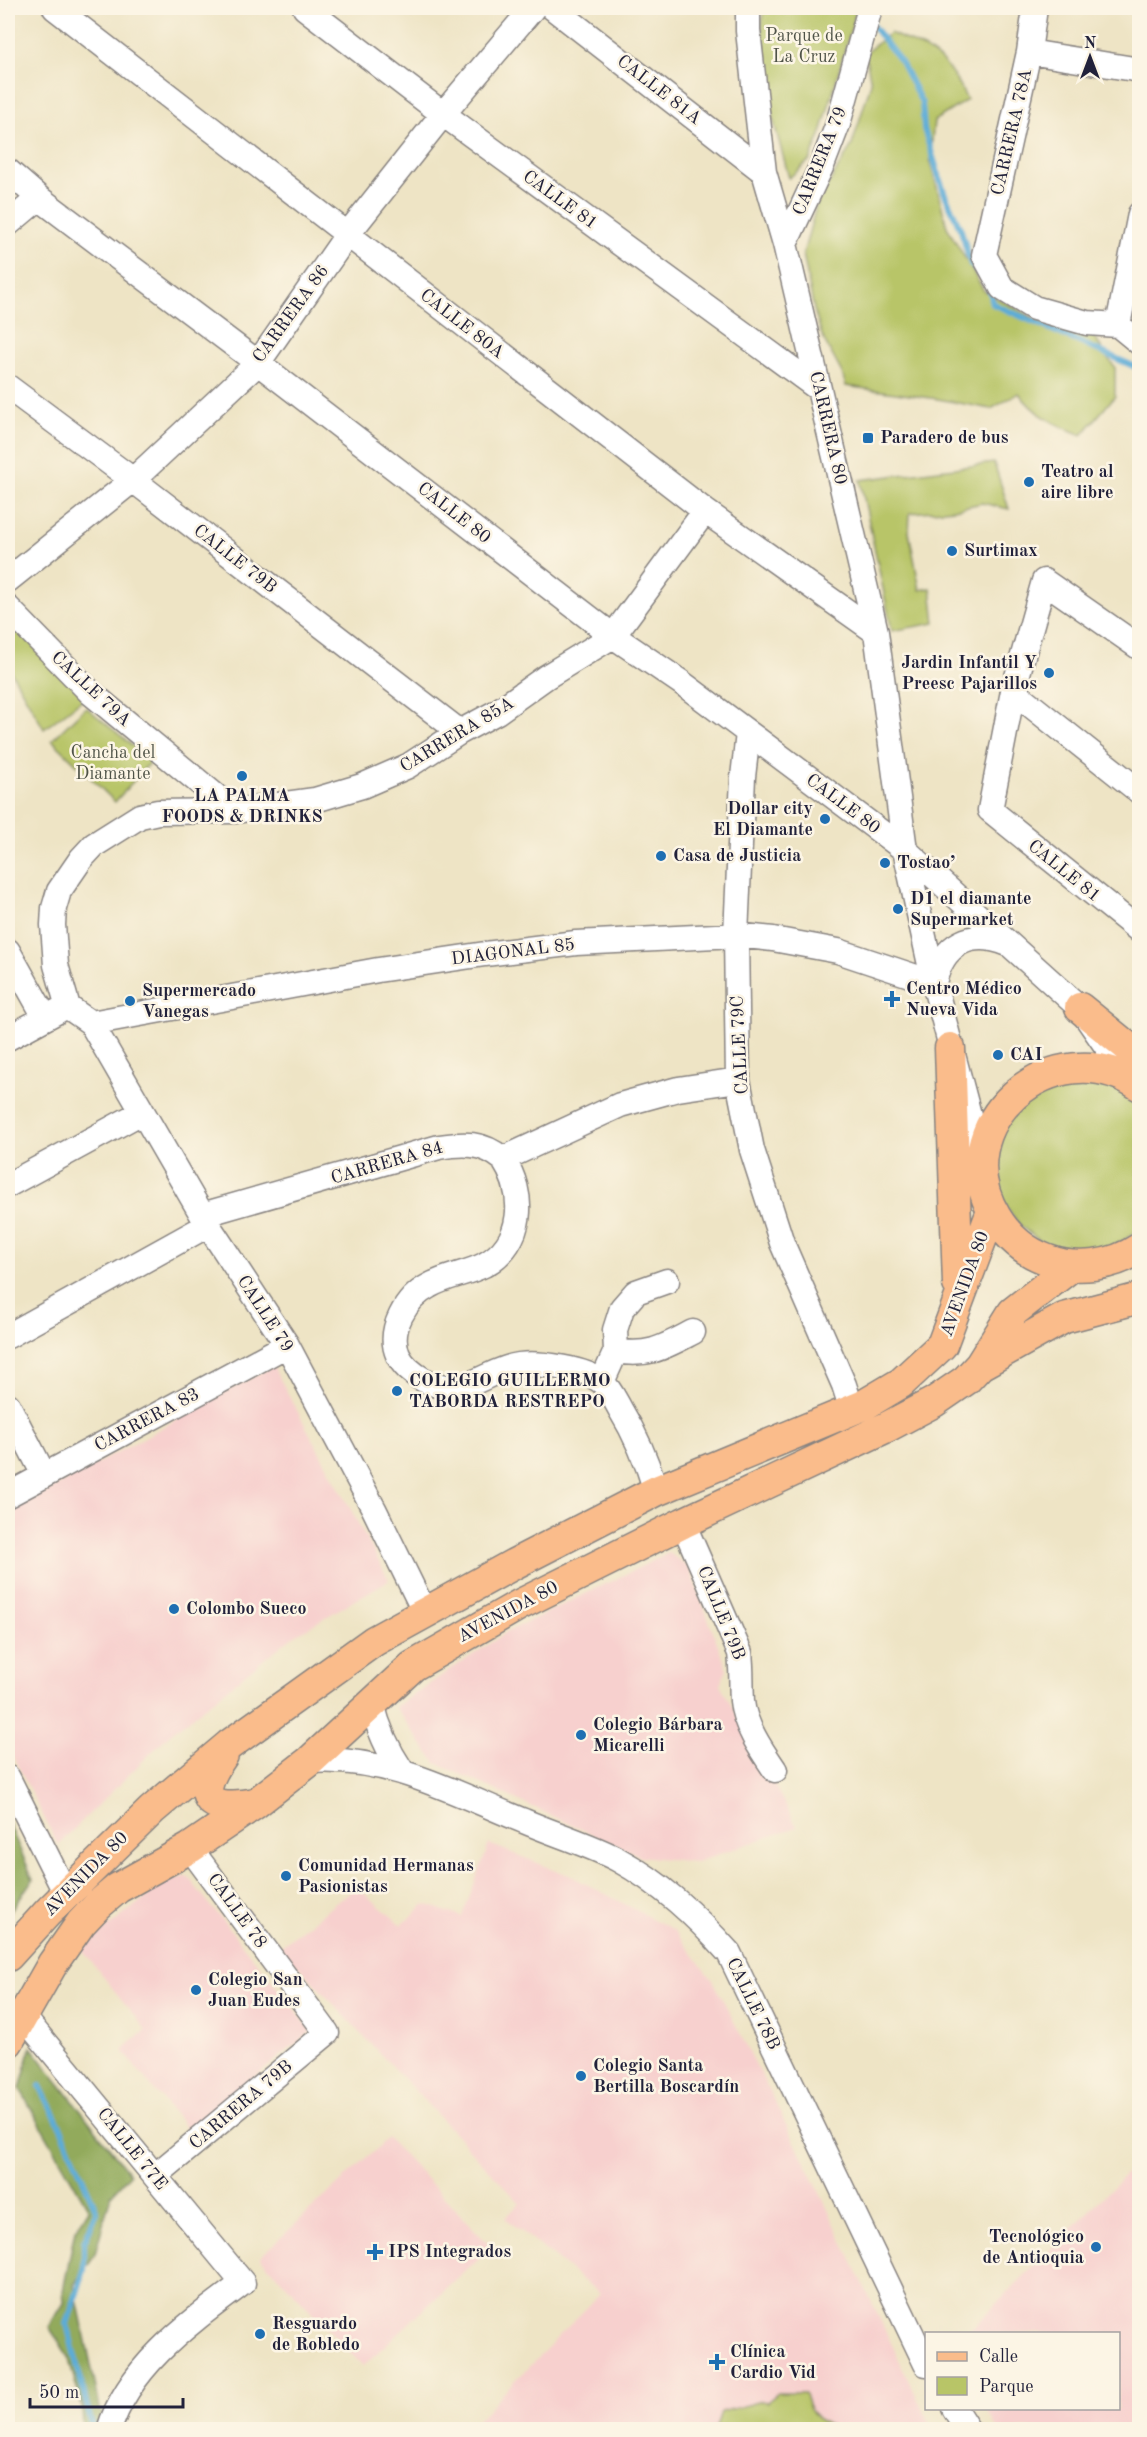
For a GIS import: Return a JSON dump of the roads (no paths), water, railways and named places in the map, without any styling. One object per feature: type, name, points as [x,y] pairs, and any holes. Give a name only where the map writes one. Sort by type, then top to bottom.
[{"type":"main road","points":[[1080,1008],[1136,1074]]},
{"type":"main road","points":[[950,1048],[956,1166],[958,1302]]},
{"type":"main road","points":[[1133,1254],[1096,1265],[1072,1266],[1040,1257],[1012,1238],[992,1211],[983,1181],[982,1165],[984,1145],[991,1126],[1008,1100],[1031,1081],[1070,1068],[1136,1074]]},
{"type":"main road","name":"AVENIDA 80","points":[[8,1956],[66,1894],[152,1810],[229,1745],[374,1641],[514,1564],[656,1491],[864,1405],[901,1383],[942,1345],[992,1211]]},
{"type":"main road","name":"AVENIDA 80","points":[[8,2042],[53,1963],[81,1923],[98,1905],[118,1888],[190,1848],[255,1803],[310,1761],[413,1666],[519,1605],[682,1523],[910,1415],[950,1391],[980,1365],[1013,1312],[1072,1266]]},
{"type":"main road","points":[[980,1365],[1064,1318],[1140,1298]]},
{"type":"main road","points":[[229,1745],[209,1779],[206,1788],[209,1795],[213,1801],[222,1805],[255,1803]]},
{"type":"street","name":"CALLE 80A","points":[[55,8],[705,511],[876,632]]},
{"type":"street","name":"CALLE 81","points":[[305,8],[443,114],[819,389]]},
{"type":"street","name":"CARRERA 86","points":[[8,580],[133,480],[258,363],[347,235],[443,114],[533,8]]},
{"type":"street","name":"CALLE 81A","points":[[553,8],[764,172]]},
{"type":"street","name":"CARRERA 80","points":[[748,8],[748,31],[764,172],[785,244],[876,632],[905,850]]},
{"type":"street","name":"CARRERA 79","points":[[785,244],[823,163],[838,124],[870,8]]},
{"type":"street","name":"CARRERA 78A","points":[[1032,8],[1029,52],[984,255],[1002,288],[1034,308],[1087,323],[1118,325]]},
{"type":"street","points":[[1029,52],[1140,70]]},
{"type":"street","name":"CALLE 80","points":[[8,171],[39,198],[613,636],[682,683],[905,850],[1080,1008]]},
{"type":"street","points":[[8,224],[39,198]]},
{"type":"street","points":[[1140,214],[1118,325],[1140,343]]},
{"type":"street","name":"CALLE 79B","points":[[8,387],[133,480],[460,732]]},
{"type":"street","name":"CARRERA 85A","points":[[68,1007],[56,965],[54,908],[60,891],[81,859],[108,835],[140,816],[158,812],[234,810],[315,800],[354,788],[408,766],[460,732],[497,712],[546,677],[613,636],[705,511]]},
{"type":"street","points":[[1140,648],[1044,581],[1013,691],[1140,792]]},
{"type":"street","name":"CALLE 79A","points":[[8,608],[91,693],[234,810]]},
{"type":"street","name":"CALLE 81","points":[[1013,691],[990,810],[1140,931]]},
{"type":"street","name":"CALLE 79C","points":[[748,733],[743,777],[736,935],[738,1080],[752,1150],[782,1243],[844,1385],[852,1410]]},
{"type":"street","points":[[905,850],[934,983],[982,1165]]},
{"type":"street","name":"DIAGONAL 85","points":[[91,1023],[378,970],[485,954],[576,943],[736,935],[838,951],[934,983]]},
{"type":"street","points":[[934,983],[937,969],[944,956],[954,946],[967,940],[981,937],[995,939],[1013,948]]},
{"type":"street","points":[[8,951],[45,1017]]},
{"type":"street","points":[[8,1038],[68,1007],[91,1023]]},
{"type":"street","name":"CALLE 79","points":[[91,1023],[205,1220],[287,1345],[374,1509],[425,1613]]},
{"type":"street","points":[[656,1491],[649,1466],[633,1429],[602,1382],[580,1372],[550,1366],[527,1365],[513,1366],[468,1385],[441,1386],[421,1378],[408,1369],[398,1354],[396,1344],[400,1316],[416,1295],[432,1284],[486,1263],[501,1252],[511,1240],[518,1217],[518,1197],[514,1179],[503,1159],[620,1105],[678,1089],[738,1080]]},
{"type":"street","points":[[8,1185],[142,1112]]},
{"type":"street","name":"CARRERA 84","points":[[8,1336],[205,1220],[439,1147],[475,1144],[486,1147],[503,1159]]},
{"type":"street","points":[[602,1382],[616,1351],[615,1330],[622,1308],[636,1292],[667,1281]]},
{"type":"street","points":[[616,1351],[644,1354],[693,1332]]},
{"type":"street","name":"CARRERA 83","points":[[8,1495],[287,1345]]},
{"type":"street","points":[[8,1405],[44,1475]]},
{"type":"street","name":"CALLE 79B","points":[[682,1523],[740,1653],[743,1676],[742,1702],[761,1750],[775,1770]]},
{"type":"street","points":[[372,1703],[381,1736],[402,1771]]},
{"type":"street","name":"CALLE 78B","points":[[310,1761],[364,1762],[402,1771],[617,1859],[676,1898],[707,1928],[729,1953],[925,2360]]},
{"type":"street","points":[[8,1778],[66,1894]]},
{"type":"street","name":"CALLE 78","points":[[190,1848],[327,2033]]},
{"type":"street","name":"CALLE 77E","points":[[22,2015],[243,2283],[178,2332],[134,2382],[116,2409],[109,2430]]},
{"type":"street","name":"CARRERA 79B","points":[[155,2176],[327,2033]]},
{"type":"street","points":[[955,2410],[968,2430]]},
{"type":"waterway","points":[[872,25],[901,62],[922,103],[924,129],[944,192],[961,230],[971,265],[987,278],[993,304],[1140,369]]},
{"type":"waterway","points":[[40,2086],[62,2130],[97,2212],[84,2242],[84,2270],[67,2324],[93,2430]]},
{"type":"place","name":"Paradero de bus","points":[[868,438]]},
{"type":"place","name":"Teatro al aire libre","points":[[1029,482]]},
{"type":"place","name":"Surtimax","points":[[952,551]]},
{"type":"place","name":"Jardin Infantil Y Preesc Pajarillos","points":[[1049,673]]},
{"type":"place","name":"LA PALMA FOODS & DRINKS","points":[[242,776]]},
{"type":"place","name":"Dollar city El Diamante","points":[[825,819]]},
{"type":"place","name":"Casa de Justicia","points":[[661,856]]},
{"type":"place","name":"Tostao’","points":[[885,863]]},
{"type":"place","name":"D1 el diamante Supermarket","points":[[898,909]]},
{"type":"place","name":"Centro Médico Nueva Vida","points":[[892,999]]},
{"type":"place","name":"Supermercado Vanegas","points":[[130,1001]]},
{"type":"place","name":"CAI","points":[[998,1055]]},
{"type":"place","name":"COLEGIO GUILLERMO TABORDA RESTREPO","points":[[397,1391]]},
{"type":"place","name":"Colombo Sueco","points":[[174,1609]]},
{"type":"place","name":"Colegio Bárbara Micarelli","points":[[581,1735]]},
{"type":"place","name":"Comunidad Hermanas Pasionistas","points":[[286,1876]]},
{"type":"place","name":"Colegio San Juan Eudes","points":[[196,1990]]},
{"type":"place","name":"Colegio Santa Bertilla Boscardín","points":[[581,2076]]},
{"type":"place","name":"Tecnológico de Antioquia","points":[[1096,2247]]},
{"type":"place","name":"IPS Integrados","points":[[375,2252]]},
{"type":"place","name":"Resguardo de Robledo","points":[[260,2334]]},
{"type":"place","name":"Clínica Cardio Vid","points":[[717,2362]]},
{"type":"park label","name":"Parque de La Cruz","points":[[804,46]]},
{"type":"park label","name":"Cancha del Diamante","points":[[113,763]]}]
